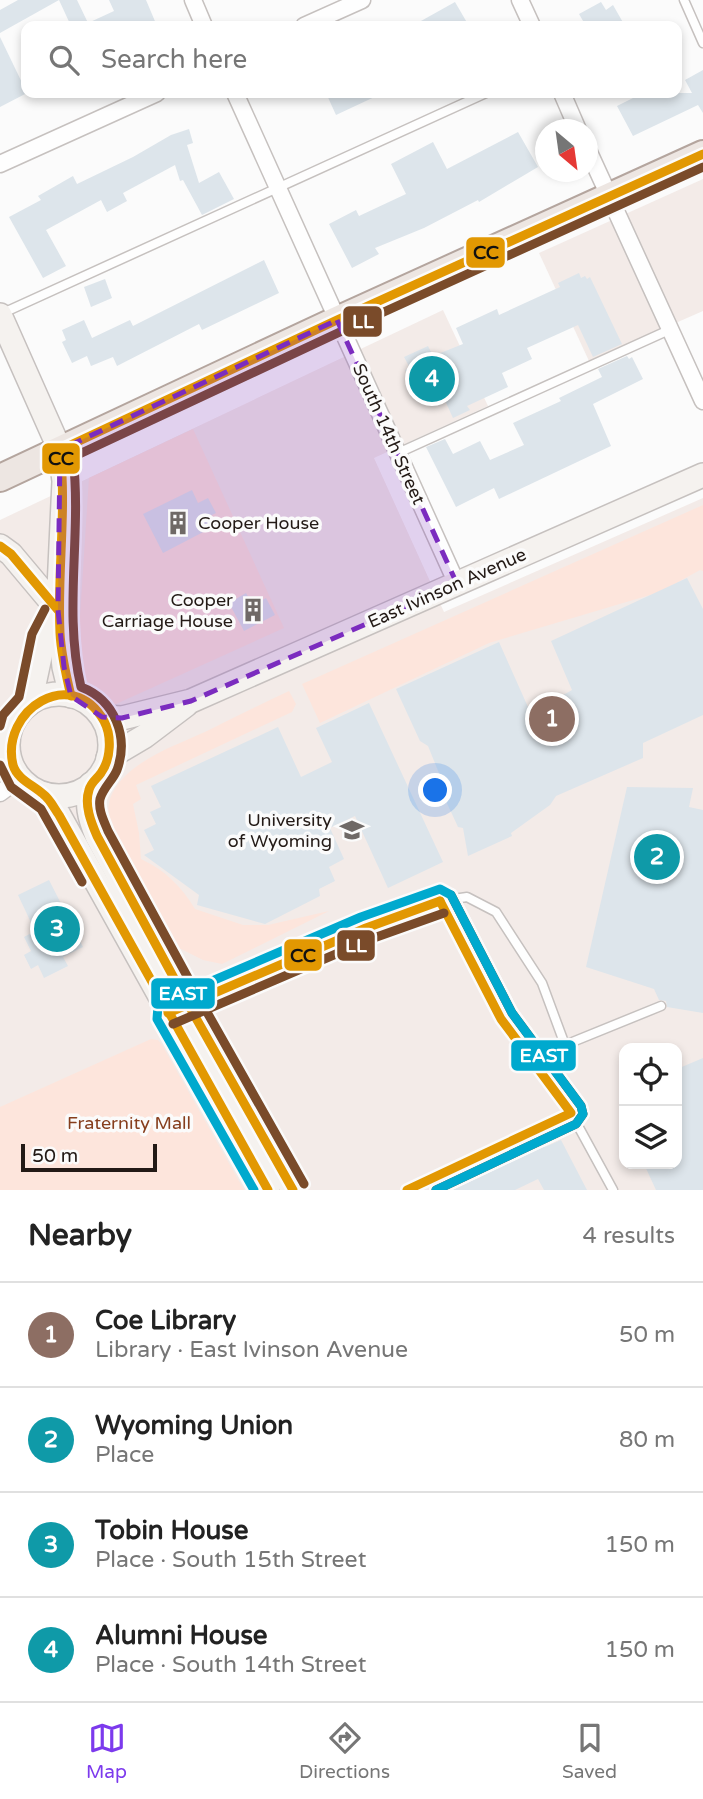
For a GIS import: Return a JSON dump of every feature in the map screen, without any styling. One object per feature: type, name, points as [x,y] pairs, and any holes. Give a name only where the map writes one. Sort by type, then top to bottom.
[{"type":"main road","points":[[0,478],[337,320],[703,154]]},
{"type":"main road","points":[[2,324],[60,450],[64,481],[58,610],[64,667],[71,696]]},
{"type":"main road","name":"East Ivinson Avenue","points":[[102,717],[122,718],[191,701],[703,475]]},
{"type":"main road","points":[[0,546],[12,554],[58,610]]},
{"type":"main road","points":[[30,703],[44,638],[58,610]]},
{"type":"main road","points":[[44,794],[75,793],[91,784],[103,770],[108,758],[109,734],[102,717],[89,703],[71,696],[53,694],[30,703],[14,721],[10,733],[9,757],[20,778],[44,794],[59,815],[293,1190]]},
{"type":"main road","name":"East Ivinson Avenue","points":[[108,758],[145,736],[191,701]]},
{"type":"main road","points":[[91,784],[88,813],[97,836],[178,1009],[268,1190]]},
{"type":"street","points":[[192,0],[202,21]]},
{"type":"street","points":[[315,21],[362,0]]},
{"type":"street","points":[[520,0],[530,21]]},
{"type":"street","points":[[0,164],[146,98]]},
{"type":"street","name":"South 14th Street","points":[[236,98],[457,584]]},
{"type":"street","points":[[564,98],[573,119]]},
{"type":"street","points":[[598,174],[703,401]]},
{"type":"street","points":[[0,793],[20,778]]},
{"type":"lane","points":[[684,0],[703,43]]},
{"type":"lane","points":[[2,324],[278,188],[475,98]]},
{"type":"lane","points":[[398,453],[669,330]]},
{"type":"lane","points":[[178,1009],[366,928],[440,901],[467,897],[496,912],[542,983],[565,1045]]},
{"type":"lane","points":[[440,901],[501,1019],[571,1113],[613,1190]]},
{"type":"lane","points":[[533,1060],[661,1006]]},
{"type":"lane","points":[[407,1190],[571,1113]]},
{"type":"highlighted area","points":[[337,320],[457,584],[191,701],[122,718],[102,717],[71,696],[64,667],[58,610],[60,450]]},
{"type":"shaded area","points":[[703,179],[703,311],[589,361],[539,253]]},
{"type":"shaded area","name":"University of Wyoming","points":[[443,310],[488,406],[374,458],[444,612],[703,498],[703,1190],[0,1190],[0,520]]},
{"type":"green space","points":[[193,429],[284,628],[116,704],[99,701],[84,686],[77,663],[89,478]]},
{"type":"green space","points":[[703,505],[703,571],[700,570],[660,592],[489,643],[320,723],[302,684]]},
{"type":"green space","points":[[289,691],[296,704],[292,712],[136,785],[141,799],[133,804],[141,859],[172,880],[195,909],[243,925],[268,925],[329,911],[222,964],[203,960],[173,945],[110,823],[110,800],[124,777],[146,760]]},
{"type":"green space","name":"Fraternity Mall","points":[[151,1039],[158,1040],[162,1045],[244,1190],[0,1190],[0,1107]]},
{"type":"building","points":[[18,0],[59,0],[0,33],[0,10]]},
{"type":"building","points":[[59,0],[77,0],[87,21],[69,21]]},
{"type":"building","points":[[109,0],[146,0],[155,21],[92,21],[114,11]]},
{"type":"building","points":[[455,2],[466,21],[421,21]]},
{"type":"building","points":[[601,2],[606,10],[613,5],[622,21],[583,21],[579,14]]},
{"type":"building","points":[[0,37],[21,81],[21,96],[0,107]]},
{"type":"building","points":[[703,70],[703,113],[698,105],[633,136],[617,106],[633,98],[682,98],[682,93],[692,93],[685,80]]},
{"type":"building","points":[[328,98],[372,98],[336,115]]},
{"type":"building","points":[[189,129],[193,143],[187,145],[199,183],[219,172],[234,199],[202,215],[183,180],[180,181],[175,165],[123,193],[127,201],[107,212],[101,200],[46,230],[66,266],[43,278],[9,217],[41,200],[38,196],[73,176],[77,184],[171,135]]},
{"type":"building","points":[[518,132],[535,162],[535,169],[479,202],[478,200],[424,228],[375,248],[379,254],[352,268],[329,224],[356,210],[359,216],[406,194],[391,164],[433,142],[447,169]]},
{"type":"building","points":[[264,260],[279,293],[202,330],[199,324],[117,366],[113,357],[91,366],[87,356],[72,363],[62,342],[66,340],[62,330],[84,320],[92,338],[130,320],[133,326]]},
{"type":"building","points":[[579,273],[581,278],[590,277],[622,344],[593,357],[578,325],[527,348],[532,359],[502,373],[508,387],[467,406],[470,410],[453,418],[442,394],[425,401],[420,389],[416,391],[405,370],[410,368],[404,357],[428,346],[433,356],[463,344],[456,328],[497,309],[499,315],[560,287],[558,283]]},
{"type":"building","points":[[105,279],[112,298],[91,307],[84,287]]},
{"type":"building","points":[[627,356],[629,359],[632,357],[643,379],[593,404],[611,446],[499,499],[494,488],[456,507],[426,447],[445,439],[453,454],[480,441],[490,460],[524,445],[513,423],[561,401],[559,398],[602,377],[598,369]]},
{"type":"building","name":"Cooper House","points":[[192,490],[198,503],[208,498],[216,513],[206,518],[211,528],[163,553],[143,514]]},
{"type":"building","points":[[687,578],[703,609],[703,715],[643,743],[643,758],[556,796],[550,805],[511,833],[512,836],[468,856],[463,828],[458,827],[439,786],[443,783],[428,746],[420,741],[396,689],[499,642],[528,707],[550,698],[556,699],[572,690],[551,641]]},
{"type":"building","name":"Cooper Carriage House","points":[[246,593],[253,605],[266,598],[275,615],[244,631],[229,603]]},
{"type":"building","points":[[369,703],[443,862],[388,888],[355,816],[330,828],[344,859],[329,867],[335,881],[319,889],[320,896],[265,924],[197,905],[199,895],[144,855],[154,850],[144,830],[156,824],[150,812],[161,807],[151,786],[278,727],[301,777],[332,762],[316,728]]},
{"type":"building","points":[[627,787],[693,788],[689,807],[703,810],[703,1013],[667,1007],[666,1001],[659,1000],[654,989],[586,967]]},
{"type":"building","points":[[49,880],[83,947],[63,957],[68,966],[44,978],[38,965],[31,969],[24,955],[31,951],[24,937],[35,931],[18,895]]},
{"type":"building","points":[[703,1058],[703,1190],[656,1190],[646,1169],[682,1169],[682,1067]]},
{"type":"building","points":[[561,1140],[587,1190],[544,1190],[538,1179],[515,1190],[451,1190],[446,1179],[478,1164],[481,1170],[524,1145],[526,1150],[542,1142],[545,1147]]},
{"type":"transit line","name":"CC","points":[[71,696],[60,633],[63,496],[60,450],[337,320],[703,154]]},
{"type":"transit line","name":"LL","points":[[304,1184],[199,998],[108,831],[102,815],[100,799],[117,770],[121,745],[120,733],[110,710],[93,693],[81,687],[76,658],[73,630],[76,515],[73,457],[703,167]]},
{"type":"transit line","name":"CC","points":[[0,546],[11,554],[58,610]]},
{"type":"transit line","name":"LL","points":[[0,726],[3,715],[19,697],[32,634],[45,609]]},
{"type":"transit line","name":"CC","points":[[268,1190],[59,815],[50,801],[15,770],[12,745],[17,727],[28,712],[42,701],[58,695],[74,696],[90,704],[104,721],[109,740],[108,754],[104,767],[91,785],[87,802],[97,836],[293,1190]]},
{"type":"transit line","name":"LL","points":[[0,765],[11,787],[41,809],[82,882]]},
{"type":"transit line","name":"EAST","points":[[254,1190],[157,1019],[158,1006],[361,917],[440,889],[451,895],[512,1013],[581,1106],[583,1114],[576,1124],[436,1190]]},
{"type":"transit line","name":"LL","points":[[436,1190],[576,1124],[583,1114],[581,1106],[512,1013],[451,895]]},
{"type":"transit line","name":"CC","points":[[168,1013],[366,928],[440,901]]},
{"type":"transit line","name":"CC","points":[[407,1190],[571,1113],[501,1019],[440,901]]},
{"type":"transit line","name":"LL","points":[[173,1024],[371,939],[444,913]]},
{"type":"place","name":"Alumni House","points":[[432,379]]},
{"type":"place","name":"Cooper House","points":[[178,523]]},
{"type":"place","name":"Cooper Carriage House","points":[[253,610]]},
{"type":"place","name":"Coe Library","points":[[552,719]]},
{"type":"place","name":"University of Wyoming","points":[[352,830]]},
{"type":"place","name":"Wyoming Union","points":[[657,857]]},
{"type":"place","name":"Tobin House","points":[[57,929]]}]
